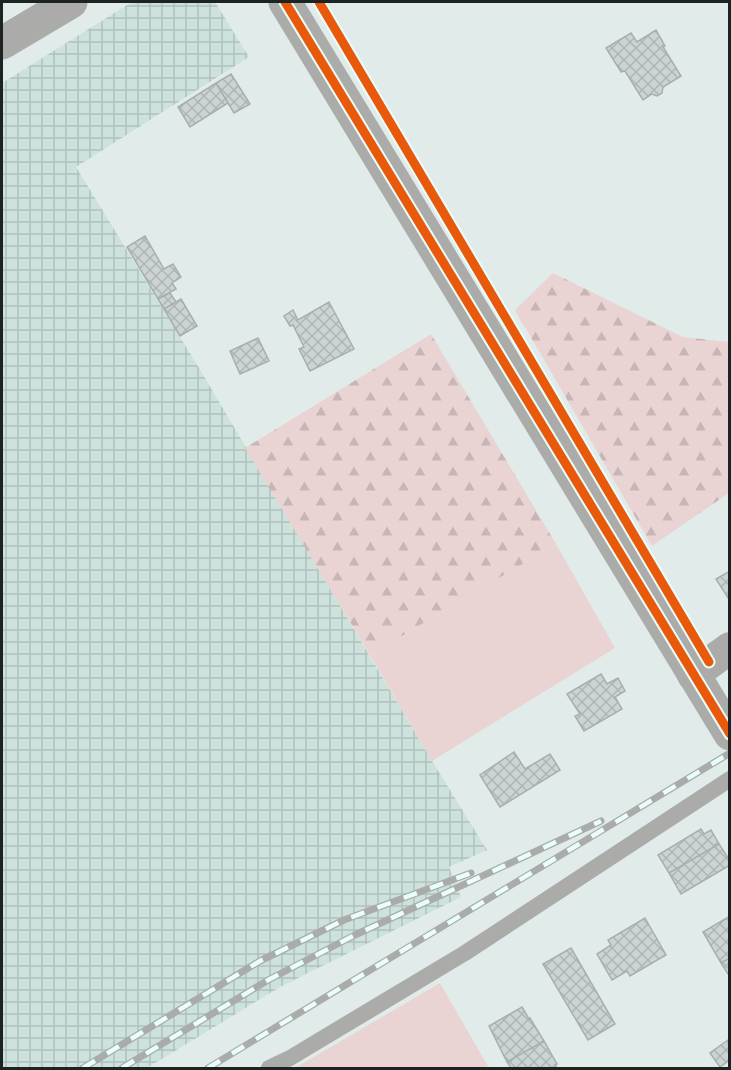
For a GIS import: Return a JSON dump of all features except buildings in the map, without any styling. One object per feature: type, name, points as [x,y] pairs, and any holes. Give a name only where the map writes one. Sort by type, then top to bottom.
[{"type":"street","points":[[2,43],[71,2]]},
{"type":"street","points":[[285,2],[729,734]]},
{"type":"street","points":[[693,675],[729,648]]},
{"type":"lane","points":[[269,1068],[290,1058],[465,953],[729,779]]},
{"type":"shaded area","points":[[132,2],[215,2],[249,57],[76,167],[487,850],[449,867],[461,897],[280,987],[147,1068],[2,1068],[2,83]]},
{"type":"green space","points":[[553,273],[683,337],[729,342],[729,493],[652,546],[515,310]]},
{"type":"green space","points":[[431,334],[556,544],[370,655],[245,448]]},
{"type":"green space","points":[[556,544],[615,648],[432,761],[370,655]]},
{"type":"green space","points":[[440,983],[489,1068],[295,1068]]},
{"type":"railway","points":[[208,1068],[730,753]]},
{"type":"railway","points":[[122,1068],[270,979],[355,935],[601,821]]},
{"type":"railway","points":[[83,1068],[260,961],[344,920],[471,873]]},
{"type":"cycle path","points":[[285,2],[730,734]]},
{"type":"cycle path","points":[[319,2],[709,662]]}]
